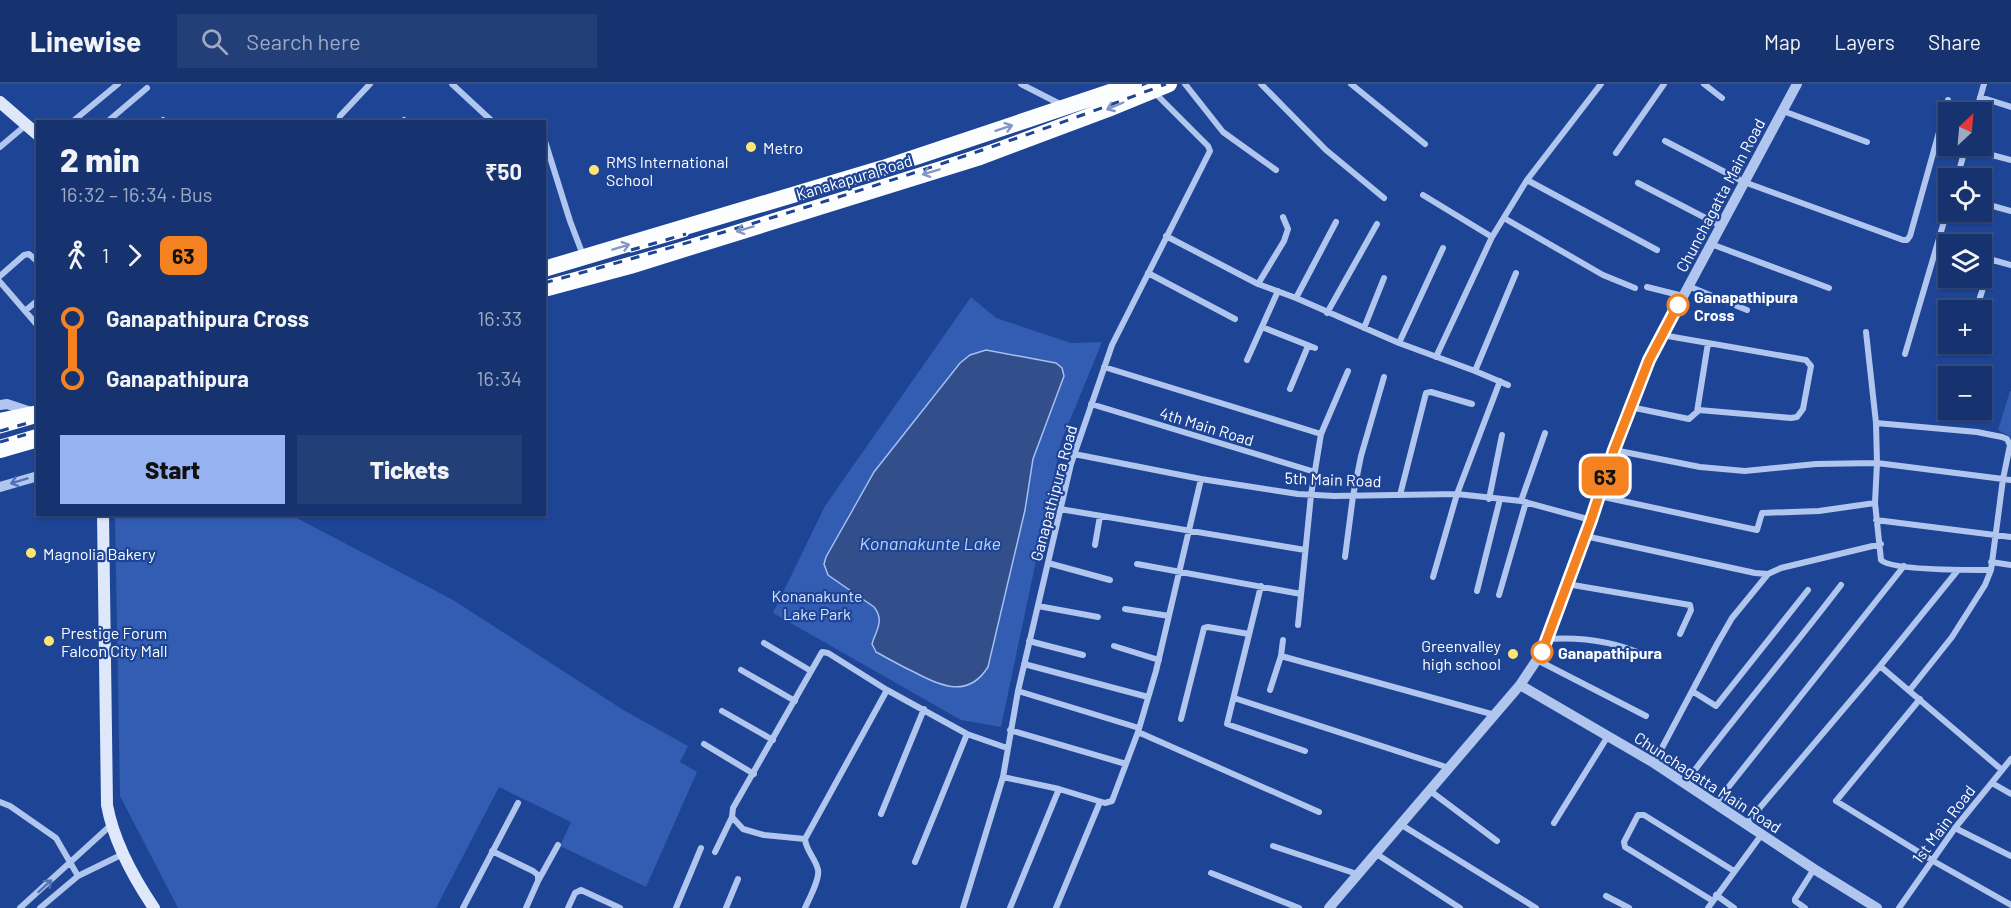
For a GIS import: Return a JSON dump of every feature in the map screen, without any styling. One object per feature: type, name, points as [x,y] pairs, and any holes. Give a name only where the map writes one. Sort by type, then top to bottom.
[{"type":"highway","name":"Kanakapura Road","points":[[546,288],[630,266],[980,157],[1134,84]]},
{"type":"highway","name":"Kanakapura Road","points":[[546,268],[1169,84]]},
{"type":"highway","points":[[0,421],[36,413]]},
{"type":"highway","points":[[0,450],[36,440]]},
{"type":"main road","points":[[0,102],[36,133]]},
{"type":"main road","points":[[103,516],[107,806],[123,854],[138,885],[154,908]]},
{"type":"main road","points":[[111,516],[113,805],[126,845],[146,886],[160,908]]},
{"type":"street","points":[[74,120],[118,84]]},
{"type":"street","points":[[339,120],[340,116],[370,84]]},
{"type":"street","points":[[452,84],[491,120]]},
{"type":"street","points":[[1021,84],[1071,114]]},
{"type":"street","points":[[1185,84],[1223,132],[1276,170]]},
{"type":"street","points":[[1262,84],[1326,150],[1384,198]]},
{"type":"street","points":[[1351,84],[1425,144]]},
{"type":"street","points":[[1436,357],[1492,237],[1527,180],[1601,84]]},
{"type":"street","points":[[1616,153],[1664,84]]},
{"type":"street","points":[[1704,84],[1722,98]]},
{"type":"street","name":"Chunchagatta Main Road","points":[[1329,908],[1520,686],[1542,652],[1591,520],[1614,450],[1649,360],[1797,84]]},
{"type":"street","points":[[1979,102],[1984,84]]},
{"type":"street","points":[[109,120],[147,88]]},
{"type":"street","name":"Ganapathipura Road","points":[[963,908],[1003,777],[1018,691],[1074,454],[1112,345],[1210,150],[1152,90]]},
{"type":"street","points":[[1980,97],[2011,107]]},
{"type":"street","points":[[1665,141],[1744,182],[1907,240],[1948,100]]},
{"type":"street","points":[[1783,111],[1867,142]]},
{"type":"street","points":[[0,147],[26,125]]},
{"type":"street","points":[[546,144],[584,258]]},
{"type":"street","points":[[1992,155],[2011,160]]},
{"type":"street","points":[[1527,180],[1657,250]]},
{"type":"street","points":[[1638,183],[1721,226]]},
{"type":"street","points":[[1423,195],[1492,237]]},
{"type":"street","points":[[1992,206],[2011,211]]},
{"type":"street","points":[[1258,284],[1284,241],[1288,229],[1283,217]]},
{"type":"street","points":[[1504,218],[1602,275],[1635,288]]},
{"type":"street","points":[[1296,298],[1336,222]]},
{"type":"street","points":[[1327,313],[1377,224]]},
{"type":"street","points":[[1166,236],[1258,284],[1399,343],[1508,385]]},
{"type":"street","points":[[1712,244],[1829,288]]},
{"type":"street","points":[[1905,354],[1938,244]]},
{"type":"street","points":[[1399,343],[1443,248]]},
{"type":"street","points":[[0,276],[24,255],[29,254],[36,259]]},
{"type":"street","points":[[1992,260],[2011,265]]},
{"type":"street","points":[[1148,273],[1235,320]]},
{"type":"street","points":[[1475,371],[1516,273]]},
{"type":"street","points":[[1364,328],[1384,278]]},
{"type":"street","points":[[0,282],[36,324]]},
{"type":"street","points":[[1647,287],[1686,291],[1747,310]]},
{"type":"street","points":[[1247,360],[1278,291]]},
{"type":"street","points":[[25,311],[36,302]]},
{"type":"street","points":[[1262,327],[1312,347],[1290,389]]},
{"type":"street","points":[[1866,332],[1876,423],[1875,520],[1881,544],[1880,557],[1883,563],[1958,570],[1991,570]]},
{"type":"street","points":[[1630,407],[1689,419],[1699,410],[1797,417],[1803,409],[1810,362],[1662,335]]},
{"type":"street","points":[[1696,412],[1708,343]]},
{"type":"street","points":[[1104,367],[1321,434]]},
{"type":"street","points":[[1298,625],[1311,495],[1321,434],[1348,371]]},
{"type":"street","points":[[1345,557],[1361,456],[1384,377]]},
{"type":"street","points":[[1433,577],[1457,494],[1500,381]]},
{"type":"street","points":[[1400,495],[1426,393],[1431,392],[1472,404]]},
{"type":"street","points":[[0,405],[7,404],[36,413]]},
{"type":"street","name":"4th Main Road","points":[[1091,404],[1314,472]]},
{"type":"street","points":[[1876,423],[1977,432],[2002,437],[2010,445],[1994,535],[1991,570],[1986,585],[1952,637],[1909,691]]},
{"type":"street","points":[[1499,595],[1523,502],[1545,433]]},
{"type":"street","points":[[1489,499],[1502,435]]},
{"type":"street","points":[[1614,450],[1700,466],[1745,471],[1816,464],[1877,463],[2011,480]]},
{"type":"street","name":"5th Main Road","points":[[1074,454],[1201,479],[1311,495],[1457,494],[1523,502],[1591,520]]},
{"type":"street","points":[[0,487],[36,477]]},
{"type":"street","points":[[1003,777],[1059,789],[1100,802],[1112,801],[1139,730],[1159,660],[1201,479]]},
{"type":"street","points":[[1599,496],[1757,530],[1762,513],[1819,511],[1875,503]]},
{"type":"street","points":[[1477,591],[1500,499]]},
{"type":"street","points":[[1060,510],[1305,550]]},
{"type":"street","points":[[1095,545],[1100,516]]},
{"type":"street","points":[[1875,520],[2011,537]]},
{"type":"street","points":[[1585,536],[1768,574]]},
{"type":"street","points":[[1654,763],[1732,618],[1768,574],[1781,568],[1881,544]]},
{"type":"street","points":[[1991,562],[2011,565]]},
{"type":"street","points":[[1048,563],[1110,580]]},
{"type":"street","points":[[1137,564],[1180,570],[1301,594]]},
{"type":"street","points":[[1715,804],[1904,566]]},
{"type":"street","points":[[1746,824],[1958,570]]},
{"type":"street","points":[[1568,584],[1690,605],[1691,610],[1680,634]]},
{"type":"street","points":[[1685,783],[1736,715],[1791,651],[1841,585]]},
{"type":"street","points":[[1261,586],[1227,724],[1305,751]]},
{"type":"street","points":[[1692,691],[1716,706],[1808,590]]},
{"type":"street","points":[[1038,606],[1098,617]]},
{"type":"street","points":[[1125,609],[1169,616]]},
{"type":"street","points":[[1181,719],[1204,628],[1249,634]]},
{"type":"street","points":[[1547,639],[1587,639],[1626,647],[1646,656]]},
{"type":"street","points":[[1270,690],[1281,656],[1283,640]]},
{"type":"street","points":[[1029,642],[1083,655]]},
{"type":"street","points":[[764,643],[811,671]]},
{"type":"street","points":[[1114,646],[1159,660]]},
{"type":"street","points":[[715,852],[734,808],[820,654],[824,652],[967,734],[1007,748]]},
{"type":"street","points":[[1281,656],[1495,715]]},
{"type":"street","points":[[1537,660],[1646,716]]},
{"type":"street","points":[[1024,664],[1148,697]]},
{"type":"street","points":[[1880,666],[2002,770]]},
{"type":"street","points":[[741,670],[795,701]]},
{"type":"street","name":"Chunchagatta Main Road","points":[[1520,686],[1654,763],[1877,908]]},
{"type":"street","points":[[806,908],[818,870],[805,839],[887,690]]},
{"type":"street","points":[[1018,691],[1139,730],[1319,812]]},
{"type":"street","points":[[1234,698],[1449,768]]},
{"type":"street","points":[[1920,699],[1836,801],[1932,861],[2011,905]]},
{"type":"street","points":[[881,814],[924,709]]},
{"type":"street","points":[[722,711],[772,741]]},
{"type":"street","points":[[1010,730],[1126,764]]},
{"type":"street","points":[[915,862],[967,734]]},
{"type":"street","points":[[1554,823],[1608,736]]},
{"type":"street","points":[[704,744],[754,774]]},
{"type":"street","name":"1st Main Road","points":[[1899,908],[1954,828],[2011,759]]},
{"type":"street","points":[[1992,783],[2011,794]]},
{"type":"street","points":[[1010,908],[1059,789]]},
{"type":"street","points":[[1430,790],[1497,841]]},
{"type":"street","points":[[0,801],[57,838],[78,876]]},
{"type":"street","points":[[1056,908],[1100,802]]},
{"type":"street","points":[[463,908],[518,803]]},
{"type":"street","points":[[1734,871],[1644,815],[1638,815],[1624,845],[1734,908]]},
{"type":"street","points":[[732,817],[743,830],[764,835],[805,839]]},
{"type":"street","points":[[1400,824],[1536,908]]},
{"type":"street","points":[[20,908],[112,825]]},
{"type":"street","points":[[1954,828],[2011,856]]},
{"type":"street","points":[[1708,908],[1762,834]]},
{"type":"street","points":[[526,908],[558,845]]},
{"type":"street","points":[[1273,846],[1357,874]]},
{"type":"street","points":[[676,908],[701,848]]},
{"type":"street","points":[[492,851],[533,871],[538,875],[538,881]]},
{"type":"street","points":[[1375,853],[1460,908]]},
{"type":"street","points":[[40,908],[78,876],[123,854]]},
{"type":"street","points":[[1805,908],[1795,899],[1814,868]]},
{"type":"street","points":[[1210,873],[1299,908]]},
{"type":"street","points":[[726,908],[738,879]]},
{"type":"street","points":[[568,908],[575,893],[581,890],[620,908]]},
{"type":"street","points":[[1606,896],[1629,908]]},
{"type":"green space","name":"Konanakunte Lake Park","points":[[971,297],[996,318],[1071,343],[1102,342],[1061,442],[1001,727],[961,720],[773,613],[825,506]],"holes":[[[975,353],[1062,368],[1064,376],[1033,459],[1025,510],[988,667],[975,681],[929,680],[874,651],[873,641],[879,623],[878,612],[825,560],[874,472],[960,363]]]},
{"type":"green space","points":[[2011,391],[2011,437],[1998,430]]},
{"type":"green space","points":[[115,516],[293,516],[453,600],[625,711],[688,746],[680,762],[697,772],[646,887],[560,846],[571,822],[499,787],[436,908],[178,908],[120,796]]},
{"type":"water","name":"Konanakunte Lake","points":[[986,350],[1056,363],[1062,368],[1064,376],[1033,459],[1025,510],[988,667],[972,683],[953,687],[934,682],[876,652],[872,644],[879,625],[877,612],[874,607],[828,575],[824,564],[874,472],[960,363],[970,355]]},
{"type":"railway","points":[[546,282],[701,239],[858,191],[1013,140],[1166,84]]},
{"type":"railway","points":[[631,250],[686,234]]},
{"type":"railway","points":[[0,431],[36,421]]},
{"type":"railway","points":[[0,442],[36,432]]},
{"type":"bus line","name":"63","points":[[1542,652],[1591,520],[1614,450],[1649,360],[1678,305]]},
{"type":"place","name":"Metro","points":[[751,147]]},
{"type":"place","name":"RMS International School","points":[[594,170]]},
{"type":"place","name":"Ganapathipura Cross","points":[[1678,305]]},
{"type":"place","name":"Magnolia Bakery","points":[[31,553]]},
{"type":"place","name":"Prestige Forum Falcon City Mall","points":[[49,641]]},
{"type":"place","name":"Ganapathipura","points":[[1542,652]]},
{"type":"place","name":"Greenvalley high school","points":[[1513,654]]}]
